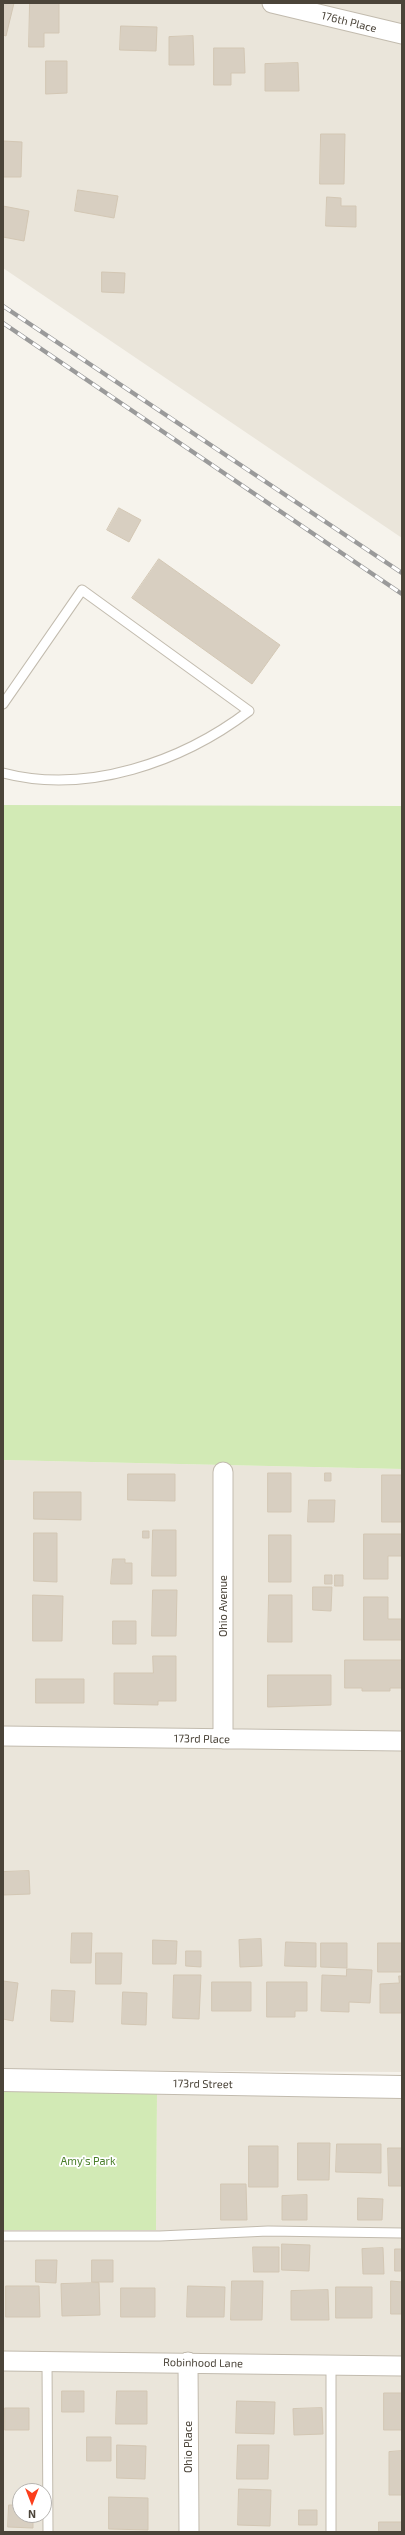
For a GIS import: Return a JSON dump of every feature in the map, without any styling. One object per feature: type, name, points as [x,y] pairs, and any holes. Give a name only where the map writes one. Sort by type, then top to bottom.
[{"type":"street","name":"176th Place","points":[[272,3],[402,34]]},
{"type":"street","name":"Ohio Avenue","points":[[223,1472],[223,1739]]},
{"type":"street","name":"173rd Place","points":[[3,1736],[402,1741]]},
{"type":"street","name":"173rd Street","points":[[3,2080],[402,2087]]},
{"type":"street","name":"Robinhood Lane","points":[[3,2361],[188,2362],[402,2366]]},
{"type":"street","name":"Ohio Place","points":[[188,2362],[189,2532]]},
{"type":"lane","points":[[3,704],[82,590],[249,711],[224,730],[193,747],[150,764],[120,772],[57,780],[25,778],[3,773]]},
{"type":"lane","points":[[3,2236],[160,2236],[268,2231],[402,2233]]},
{"type":"lane","points":[[47,2361],[48,2532]]},
{"type":"lane","points":[[331,2532],[332,2365]]},
{"type":"shaded area","points":[[3,3],[402,3],[402,538],[3,268]]},
{"type":"shaded area","points":[[3,1460],[402,1469],[402,2072],[3,2070]]},
{"type":"shaded area","points":[[157,2083],[402,2090],[402,2532],[3,2532],[3,2230],[156,2230]]},
{"type":"green space","points":[[3,805],[402,806],[402,1469],[3,1460]]},
{"type":"green space","name":"Amy's Park","points":[[3,2091],[157,2093],[156,2230],[3,2230]]},
{"type":"building","points":[[3,3],[14,3],[6,36],[3,35]]},
{"type":"building","points":[[30,3],[59,3],[59,33],[44,33],[44,47],[29,47]]},
{"type":"building","points":[[121,26],[157,27],[156,51],[120,50]]},
{"type":"building","points":[[193,36],[194,65],[169,65],[169,37]]},
{"type":"building","points":[[214,48],[244,48],[245,73],[231,73],[231,85],[214,85]]},
{"type":"building","points":[[46,61],[67,61],[67,93],[46,94]]},
{"type":"building","points":[[298,63],[299,91],[265,91],[265,64]]},
{"type":"building","points":[[321,134],[345,134],[344,184],[320,184]]},
{"type":"building","points":[[3,141],[22,142],[21,177],[3,177]]},
{"type":"building","points":[[78,190],[118,196],[114,218],[75,211]]},
{"type":"building","points":[[327,197],[341,198],[341,206],[356,206],[356,227],[326,226]]},
{"type":"building","points":[[3,206],[29,211],[24,241],[3,237]]},
{"type":"building","points":[[102,272],[125,273],[124,293],[102,292]]},
{"type":"building","points":[[119,508],[141,520],[129,542],[107,530]]},
{"type":"building","points":[[159,559],[280,645],[252,684],[132,598]]},
{"type":"building","points":[[268,1473],[291,1473],[291,1512],[268,1512]]},
{"type":"building","points":[[325,1473],[331,1473],[331,1481],[325,1481]]},
{"type":"building","points":[[128,1474],[175,1474],[175,1501],[128,1500]]},
{"type":"building","points":[[382,1475],[402,1475],[402,1522],[382,1522]]},
{"type":"building","points":[[34,1492],[81,1492],[81,1520],[34,1519]]},
{"type":"building","points":[[309,1500],[335,1500],[334,1522],[308,1522]]},
{"type":"building","points":[[153,1530],[176,1530],[176,1576],[152,1576]]},
{"type":"building","points":[[143,1531],[149,1531],[149,1538],[143,1538]]},
{"type":"building","points":[[34,1533],[57,1533],[57,1582],[34,1581]]},
{"type":"building","points":[[364,1534],[402,1534],[402,1556],[388,1556],[388,1579],[364,1579]]},
{"type":"building","points":[[269,1535],[291,1535],[291,1582],[269,1582]]},
{"type":"building","points":[[113,1559],[125,1559],[125,1563],[132,1563],[132,1584],[111,1584]]},
{"type":"building","points":[[325,1575],[332,1575],[332,1584],[325,1584]]},
{"type":"building","points":[[335,1575],[343,1575],[343,1586],[335,1586]]},
{"type":"building","points":[[313,1587],[332,1587],[331,1611],[313,1610]]},
{"type":"building","points":[[153,1590],[177,1590],[176,1636],[152,1636]]},
{"type":"building","points":[[33,1595],[63,1596],[62,1641],[33,1641]]},
{"type":"building","points":[[269,1595],[292,1595],[292,1642],[268,1642]]},
{"type":"building","points":[[364,1597],[388,1597],[388,1619],[402,1619],[402,1640],[364,1640]]},
{"type":"building","points":[[113,1621],[136,1621],[136,1644],[113,1644]]},
{"type":"building","points":[[153,1656],[176,1656],[176,1701],[158,1701],[158,1705],[114,1704],[114,1673],[153,1673]]},
{"type":"building","points":[[345,1660],[402,1660],[402,1688],[390,1688],[390,1691],[362,1691],[362,1688],[345,1688]]},
{"type":"building","points":[[268,1675],[331,1675],[331,1705],[268,1707]]},
{"type":"building","points":[[36,1679],[84,1679],[84,1703],[36,1703]]},
{"type":"building","points":[[29,1871],[30,1894],[3,1895],[3,1872]]},
{"type":"building","points":[[72,1933],[92,1933],[91,1963],[71,1963]]},
{"type":"building","points":[[261,1939],[262,1966],[240,1967],[239,1940]]},
{"type":"building","points":[[153,1940],[177,1941],[176,1964],[153,1964]]},
{"type":"building","points":[[286,1942],[316,1943],[316,1967],[285,1966]]},
{"type":"building","points":[[321,1943],[347,1943],[347,1968],[321,1967]]},
{"type":"building","points":[[378,1943],[402,1943],[402,1972],[378,1972]]},
{"type":"building","points":[[186,1951],[201,1951],[201,1967],[186,1966]]},
{"type":"building","points":[[96,1953],[122,1953],[121,1984],[96,1984]]},
{"type":"building","points":[[347,1969],[372,1970],[370,2003],[349,2002],[349,2012],[321,2011],[322,1975],[346,1976]]},
{"type":"building","points":[[174,1975],[201,1975],[199,2019],[173,2018]]},
{"type":"building","points":[[399,1976],[402,1976],[402,2013],[380,2013],[380,1984],[399,1983]]},
{"type":"building","points":[[3,1981],[18,1983],[13,2021],[3,2019]]},
{"type":"building","points":[[212,1982],[251,1982],[251,2011],[212,2011]]},
{"type":"building","points":[[267,1982],[307,1982],[307,2011],[295,2011],[295,2017],[267,2017]]},
{"type":"building","points":[[52,1990],[75,1991],[73,2022],[51,2021]]},
{"type":"building","points":[[123,1992],[147,1993],[146,2025],[122,2024]]},
{"type":"building","points":[[298,2143],[330,2143],[329,2180],[298,2180]]},
{"type":"building","points":[[337,2144],[381,2144],[381,2173],[336,2172]]},
{"type":"building","points":[[249,2146],[278,2146],[278,2187],[249,2187]]},
{"type":"building","points":[[388,2148],[402,2148],[402,2186],[389,2186]]},
{"type":"building","points":[[221,2184],[246,2184],[247,2220],[221,2220]]},
{"type":"building","points":[[307,2195],[307,2220],[282,2220],[282,2196]]},
{"type":"building","points":[[358,2198],[383,2199],[382,2220],[358,2220]]},
{"type":"building","points":[[282,2244],[310,2245],[309,2271],[282,2270]]},
{"type":"building","points":[[253,2247],[279,2247],[279,2272],[254,2272]]},
{"type":"building","points":[[383,2248],[384,2274],[363,2274],[362,2249]]},
{"type":"building","points":[[395,2249],[402,2249],[402,2271],[395,2271]]},
{"type":"building","points":[[36,2260],[57,2260],[56,2283],[36,2282]]},
{"type":"building","points":[[92,2260],[113,2260],[113,2282],[92,2282]]},
{"type":"building","points":[[232,2281],[263,2281],[262,2320],[231,2320]]},
{"type":"building","points":[[391,2281],[402,2282],[402,2314],[391,2314]]},
{"type":"building","points":[[99,2283],[100,2315],[62,2316],[61,2284]]},
{"type":"building","points":[[6,2286],[39,2286],[40,2317],[6,2317]]},
{"type":"building","points":[[188,2286],[225,2287],[224,2317],[187,2317]]},
{"type":"building","points":[[336,2287],[372,2287],[372,2318],[336,2318]]},
{"type":"building","points":[[121,2288],[155,2288],[155,2317],[121,2317]]},
{"type":"building","points":[[328,2290],[329,2320],[291,2320],[291,2291]]},
{"type":"building","points":[[62,2391],[84,2391],[84,2412],[62,2412]]},
{"type":"building","points":[[117,2391],[147,2391],[147,2424],[116,2424]]},
{"type":"building","points":[[384,2393],[402,2393],[402,2430],[384,2430]]},
{"type":"building","points":[[237,2401],[275,2402],[274,2434],[236,2433]]},
{"type":"building","points":[[5,2408],[29,2408],[29,2430],[5,2430]]},
{"type":"building","points":[[322,2408],[323,2434],[294,2435],[293,2409]]},
{"type":"building","points":[[87,2437],[111,2437],[111,2461],[87,2461]]},
{"type":"building","points":[[117,2445],[146,2446],[145,2479],[117,2478]]},
{"type":"building","points":[[238,2445],[269,2445],[268,2479],[237,2479]]},
{"type":"building","points":[[402,2451],[402,2495],[389,2495],[389,2452]]},
{"type":"building","points":[[239,2489],[271,2490],[270,2526],[238,2525]]},
{"type":"building","points":[[109,2497],[148,2498],[148,2530],[109,2529]]},
{"type":"building","points":[[9,2505],[12,2505],[12,2523],[33,2523],[33,2528],[8,2527]]},
{"type":"building","points":[[299,2510],[317,2510],[317,2525],[299,2525]]},
{"type":"building","points":[[379,2522],[402,2522],[402,2532],[379,2532]]},
{"type":"railway","points":[[3,306],[402,573]]},
{"type":"railway","points":[[3,323],[402,594]]}]
